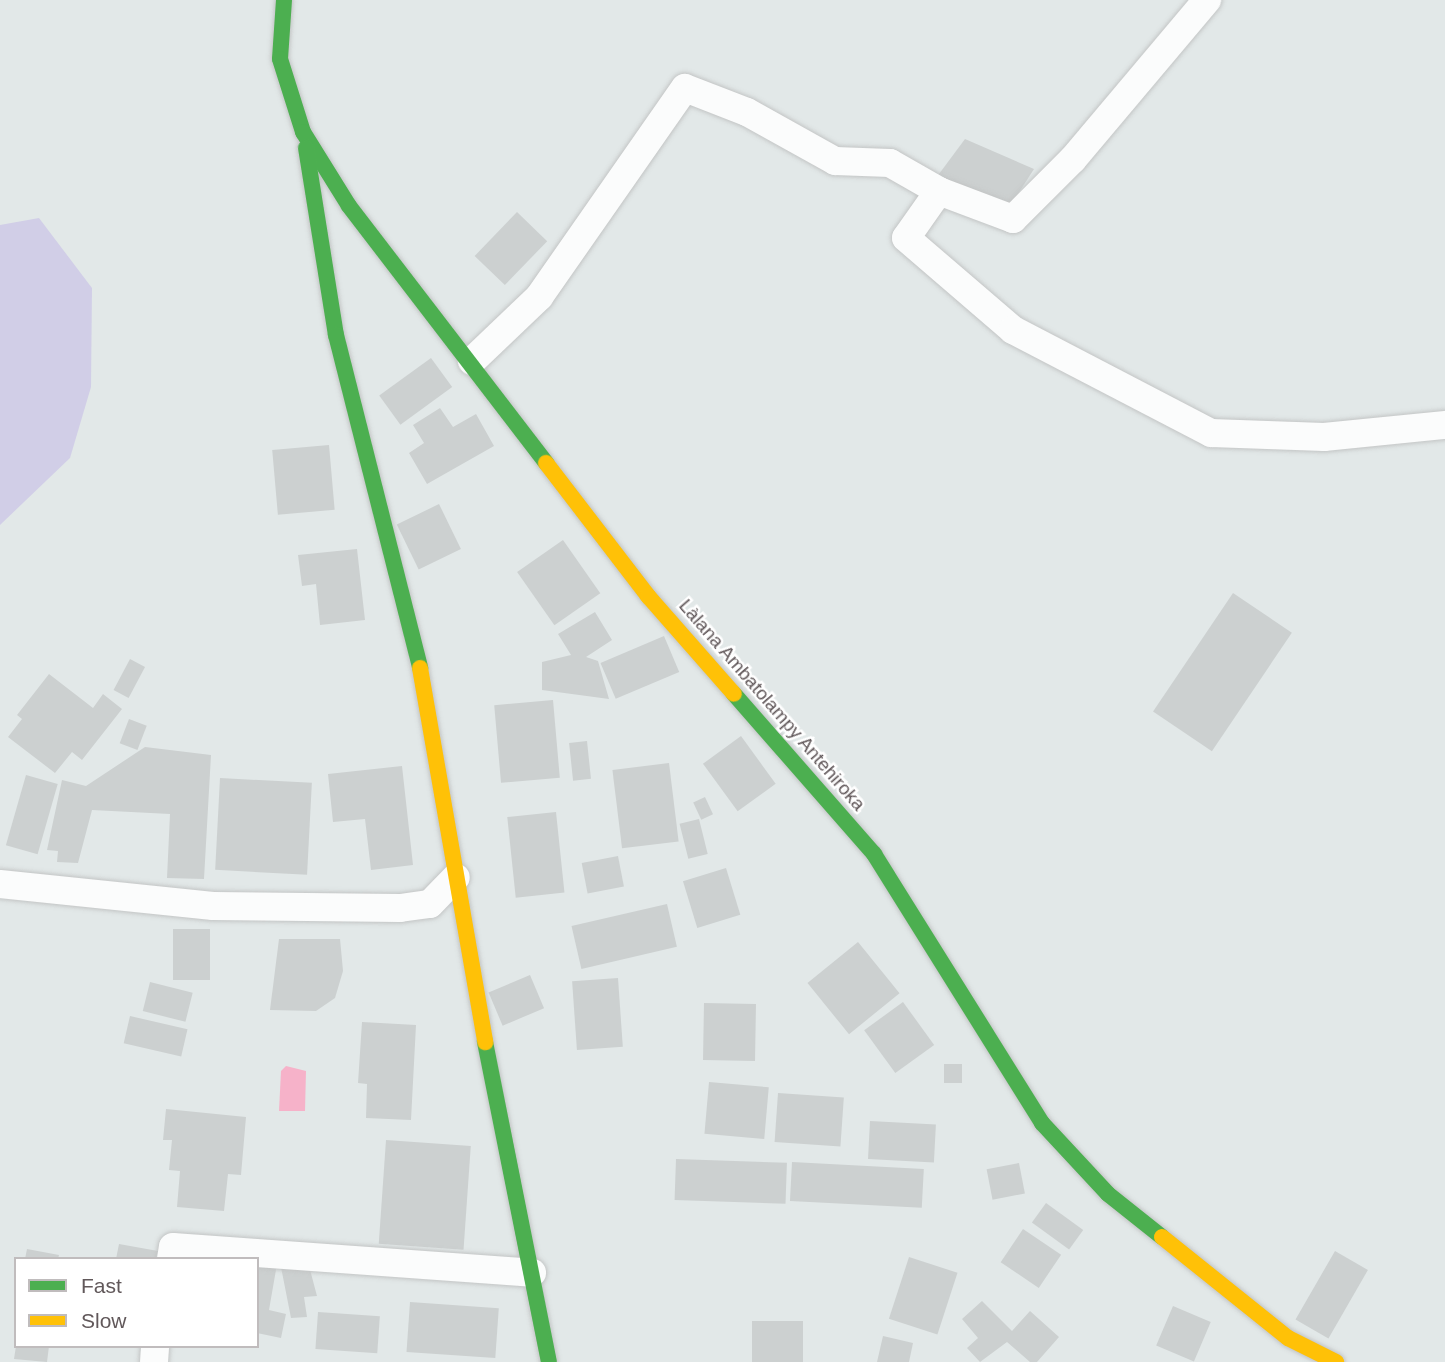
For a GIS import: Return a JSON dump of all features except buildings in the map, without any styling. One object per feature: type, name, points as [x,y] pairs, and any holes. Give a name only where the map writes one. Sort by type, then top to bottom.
[{"type":"street","name":"Làlana Ambatolampy Antehiroka","points":[[285,0],[280,59],[303,132],[349,206],[472,361],[648,596],[874,854],[1042,1123],[1108,1194],[1288,1338],[1336,1362]]},
{"type":"street","points":[[472,361],[539,297],[685,88],[747,111],[835,161],[890,163],[939,191],[1013,219],[1073,159],[1207,0]]},
{"type":"street","points":[[303,132],[336,335],[422,674],[495,1099],[533,1273],[549,1362]]},
{"type":"street","points":[[939,191],[906,238],[1013,330],[1211,433],[1324,437],[1445,425]]},
{"type":"street","points":[[0,884],[213,906],[400,908],[430,904],[456,877]]},
{"type":"street","points":[[170,1257],[173,1247],[533,1273]]},
{"type":"shaded area","points":[[39,218],[92,288],[91,387],[70,458],[0,525],[0,225]]},
{"type":"shaded area","points":[[286,1066],[306,1071],[305,1111],[279,1111],[281,1071]]},
{"type":"traffic: fast","points":[[284,0],[280,59],[303,132],[349,206],[546,463]]},
{"type":"traffic: fast","points":[[306,148],[336,335],[420,668]]},
{"type":"traffic: fast","points":[[734,694],[874,854],[1042,1123],[1108,1194],[1162,1237]]},
{"type":"traffic: fast","points":[[485,1042],[549,1362]]},
{"type":"traffic: slow","points":[[546,463],[648,596],[734,694]]},
{"type":"traffic: slow","points":[[420,668],[485,1042]]},
{"type":"traffic: slow","points":[[1162,1237],[1288,1338],[1336,1362]]}]
